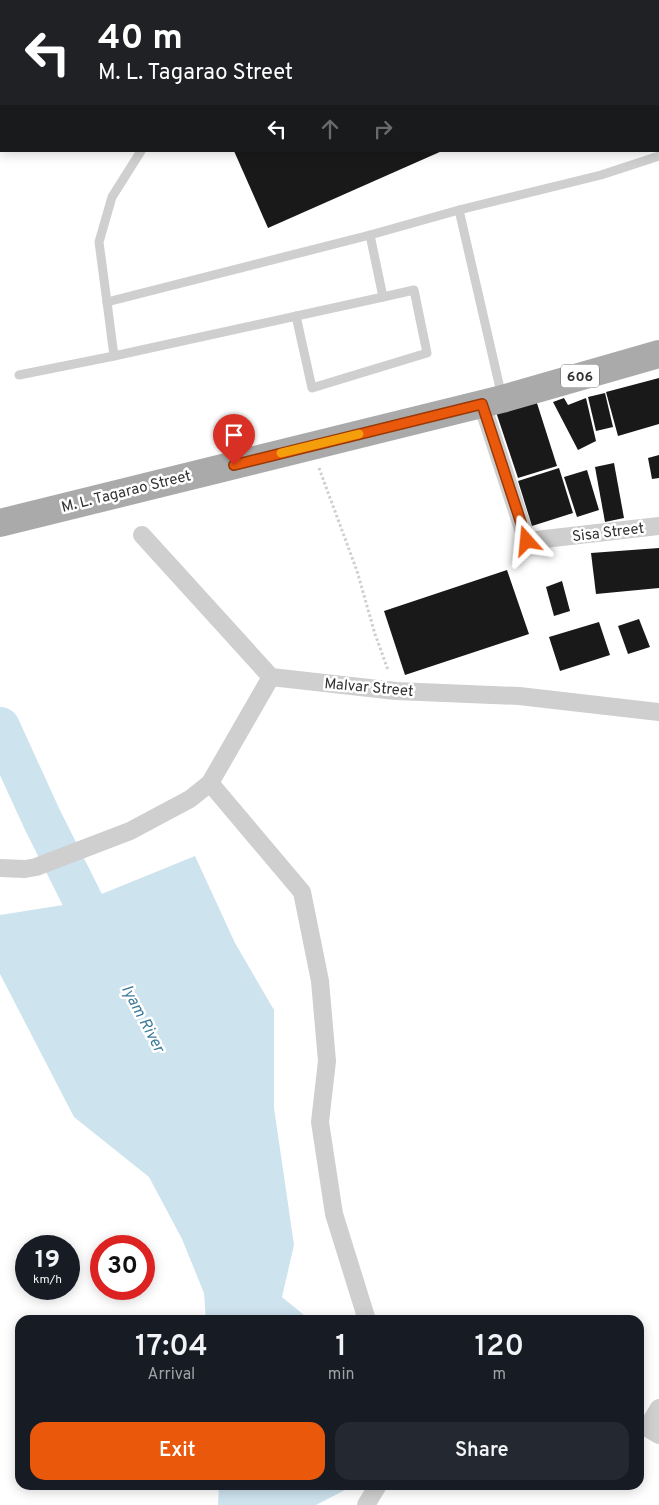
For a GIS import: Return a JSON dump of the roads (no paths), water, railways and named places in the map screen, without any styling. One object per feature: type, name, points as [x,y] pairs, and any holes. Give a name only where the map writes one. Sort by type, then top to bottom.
[{"type":"main road","name":"M. L. Tagarao Street","points":[[0,523],[492,401],[659,354]]},
{"type":"street","name":"Sisa Street","points":[[492,401],[527,541],[659,526]]},
{"type":"street","points":[[0,868],[25,869],[36,867],[130,831],[190,800],[210,783],[271,677],[142,535]]},
{"type":"street","name":"Malvar Street","points":[[271,677],[396,691],[520,696],[659,712]]},
{"type":"street","points":[[210,783],[302,892],[320,981],[327,1061],[320,1122],[334,1214],[365,1315]]},
{"type":"street","points":[[653,1431],[659,1408]]},
{"type":"street","points":[[366,1505],[375,1490]]},
{"type":"lane","points":[[114,356],[99,242],[112,197],[140,152]]},
{"type":"lane","points":[[107,302],[601,175],[659,156]]},
{"type":"lane","points":[[459,210],[492,401]]},
{"type":"lane","points":[[370,235],[383,297]]},
{"type":"lane","points":[[19,375],[414,290],[428,353],[312,388],[296,316]]},
{"type":"water","points":[[195,856],[235,943],[274,1010],[274,1108],[294,1245],[282,1297],[304,1315],[206,1315],[204,1293],[182,1239],[149,1177],[74,1117],[0,974],[0,915],[82,902]]},
{"type":"water","points":[[219,1490],[345,1490],[316,1505],[218,1505]]},
{"type":"waterway","name":"Iyam River","points":[[0,727],[42,819],[108,951]]}]
